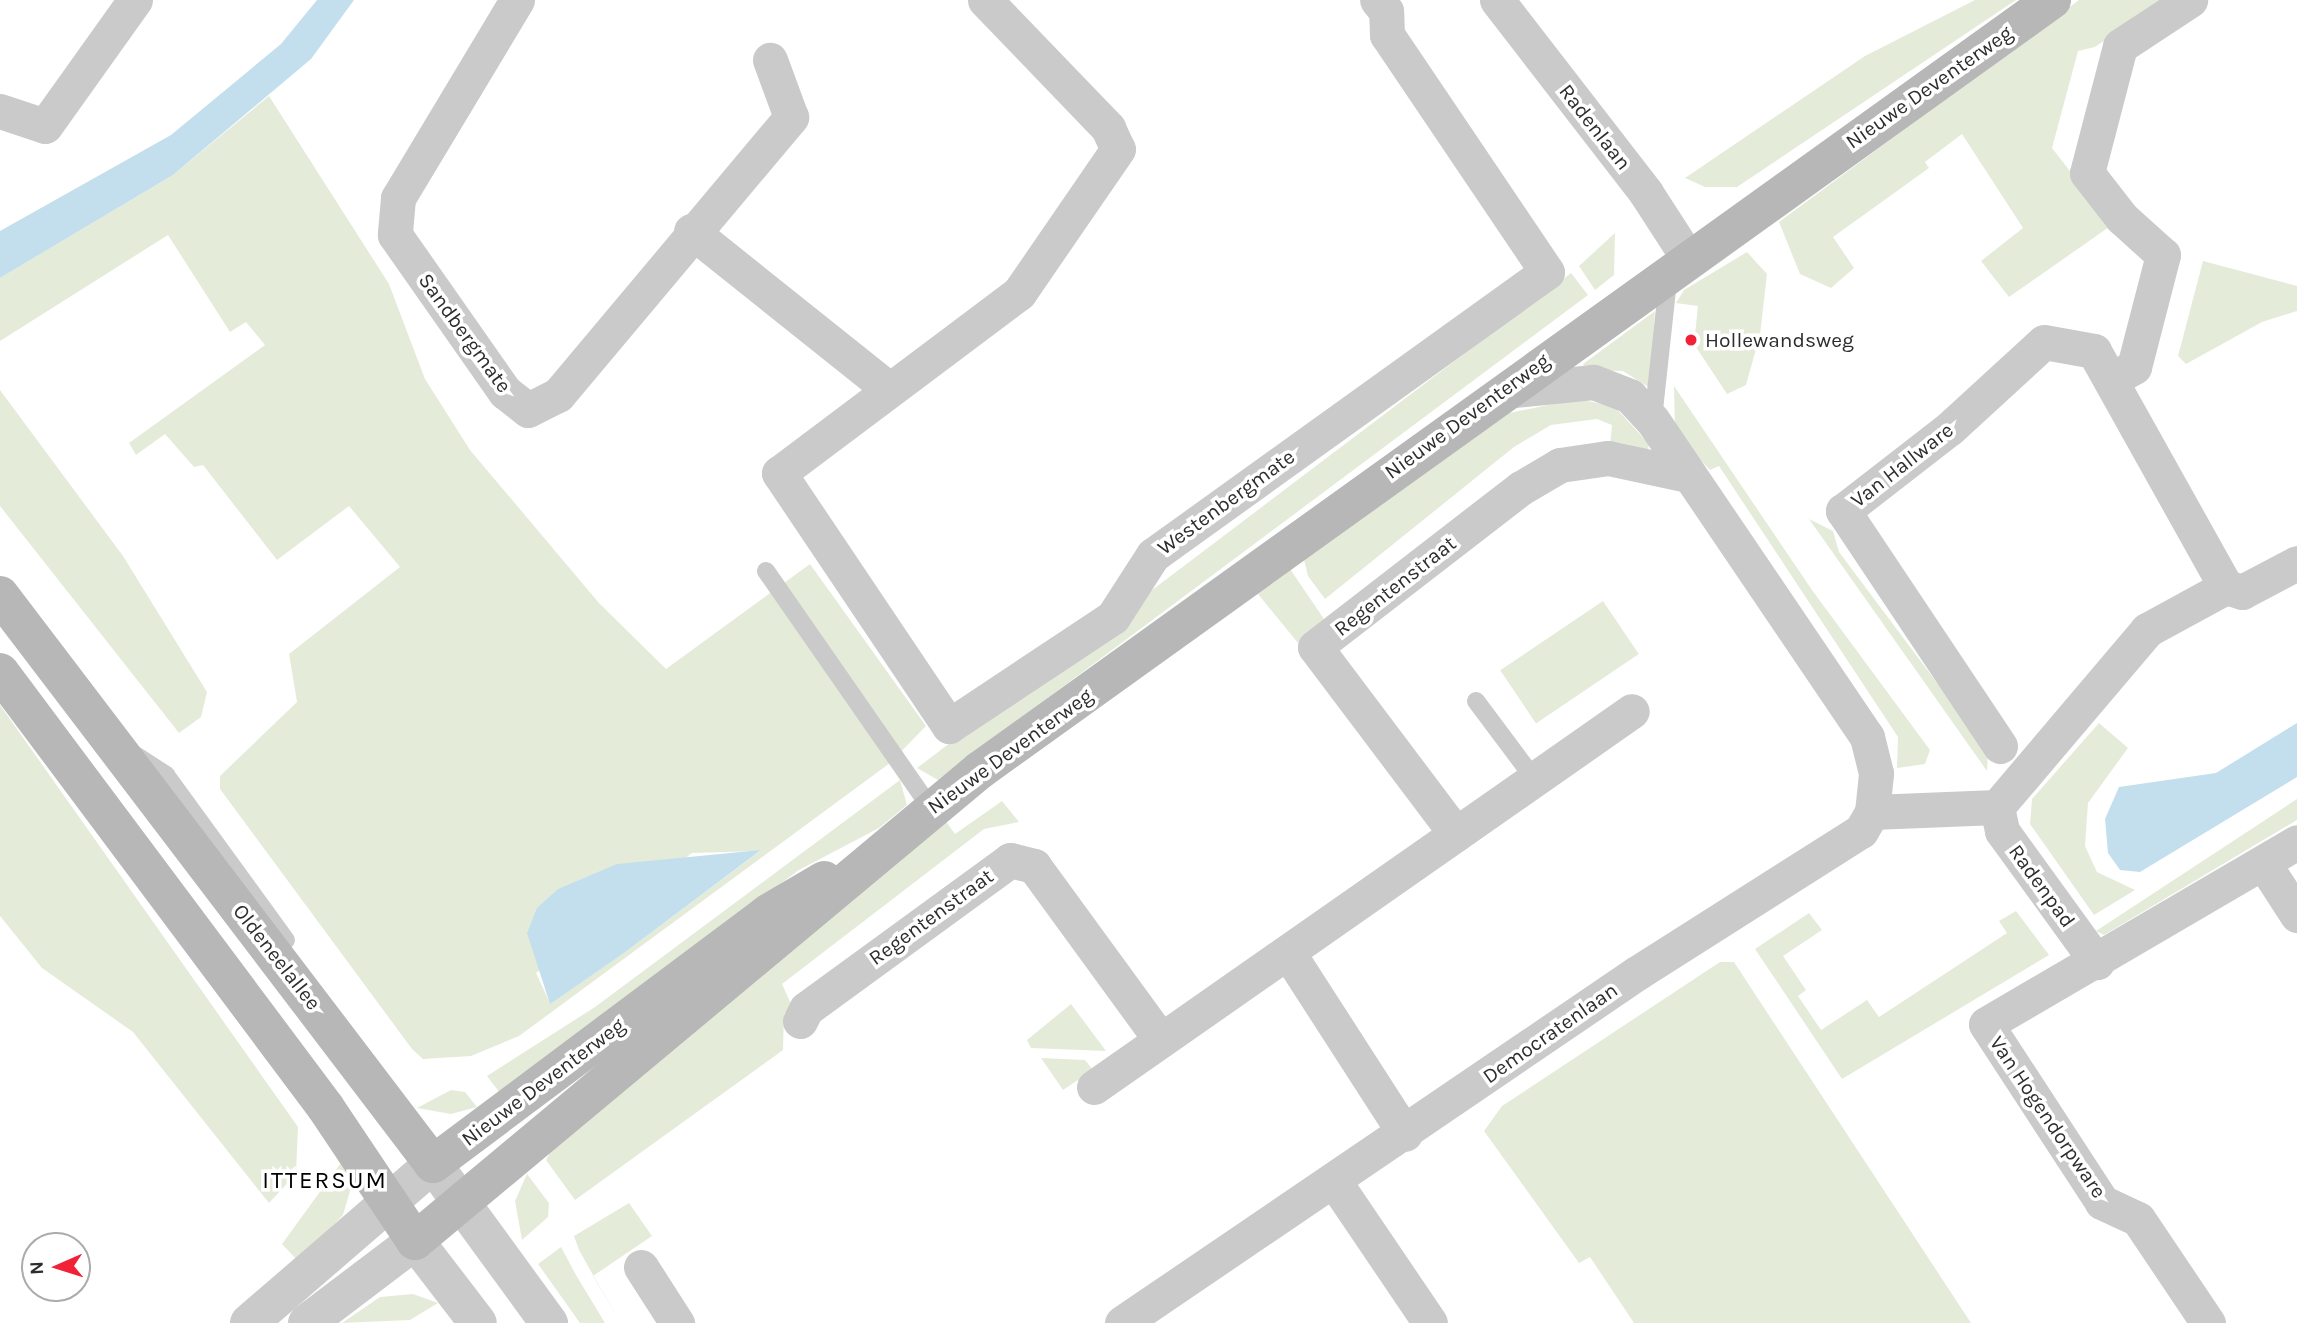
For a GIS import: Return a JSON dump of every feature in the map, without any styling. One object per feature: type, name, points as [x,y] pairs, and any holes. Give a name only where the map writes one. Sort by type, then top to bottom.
[{"type":"main road","name":"Nieuwe Deventerweg","points":[[415,1241],[790,933],[931,808],[1499,392],[2052,0]]},
{"type":"main road","name":"Oldeneelallee","points":[[0,595],[433,1164]]},
{"type":"main road","points":[[0,671],[326,1108],[415,1241]]},
{"type":"main road","name":"Nieuwe Deventerweg","points":[[433,1164],[768,913],[890,842]]},
{"type":"street","points":[[0,111],[45,126],[135,0]]},
{"type":"street","name":"Sandbergmate","points":[[517,0],[398,198],[395,235],[505,392],[528,410],[558,395],[691,230],[791,117],[770,60]]},
{"type":"street","name":"Westenbergmate","points":[[985,0],[1108,128],[1118,149],[1018,293],[779,473],[948,726],[1113,617],[1153,555],[1547,272],[1387,35],[1386,11],[1377,0]]},
{"type":"street","name":"Radenlaan","points":[[1497,0],[1646,193],[1679,264]]},
{"type":"street","points":[[2113,378],[2134,367],[2163,255],[2122,219],[2087,173],[2120,46],[2190,0]]},
{"type":"street","points":[[691,230],[889,388]]},
{"type":"street","name":"Van Hallware","points":[[2000,746],[1843,511],[1950,428],[2044,342],[2094,351],[2113,378],[2226,587]]},
{"type":"street","points":[[1499,392],[1592,382],[1630,397],[1653,420],[1867,737],[1876,773],[1872,812],[1997,807],[2147,630],[2226,587],[2242,592],[2297,563]]},
{"type":"street","name":"Regentenstraat","points":[[1456,834],[1315,646],[1521,488],[1560,465],[1608,458],[1687,474]]},
{"type":"street","points":[[1094,1087],[1160,1039],[1289,954],[1632,711]]},
{"type":"street","name":"Radenpad","points":[[1997,807],[2002,831],[2096,962]]},
{"type":"street","name":"Democratenlaan","points":[[1122,1323],[1405,1134],[1637,973],[1861,831],[1872,812]]},
{"type":"street","name":"Van Hogendorpware","points":[[2208,1323],[2138,1219],[2102,1202],[1986,1024],[2264,864],[2297,842]]},
{"type":"street","name":"Regentenstraat","points":[[800,1021],[806,1009],[1010,860],[1034,866],[1160,1039]]},
{"type":"street","points":[[2264,864],[2297,915]]},
{"type":"street","points":[[1289,954],[1405,1134]]},
{"type":"street","name":"Nieuwe Deventerweg","points":[[249,1323],[386,1200],[433,1164]]},
{"type":"street","name":"Oldeneelallee","points":[[433,1164],[549,1323]]},
{"type":"street","points":[[1334,1181],[1430,1323]]},
{"type":"street","points":[[415,1241],[478,1323]]},
{"type":"street","name":"Nieuwe Deventerweg","points":[[307,1323],[415,1241]]},
{"type":"street","points":[[641,1267],[677,1323]]},
{"type":"lane","points":[[1653,420],[1679,264]]},
{"type":"lane","points":[[766,571],[931,808]]},
{"type":"lane","points":[[1476,701],[1535,780]]},
{"type":"green space","points":[[1975,0],[2016,0],[1737,187],[1705,187],[1685,178],[1865,56]]},
{"type":"green space","points":[[2079,0],[2163,0],[2095,47],[2078,51],[2052,148],[2112,225],[2009,297],[1981,261],[2023,228],[1962,134],[1925,162],[1929,168],[1833,237],[1854,268],[1831,288],[1800,274],[1779,222]]},
{"type":"green space","points":[[269,96],[389,284],[425,379],[470,450],[599,603],[666,669],[810,564],[926,726],[890,763],[519,1036],[471,1056],[423,1059],[412,1049],[220,789],[220,776],[297,702],[289,654],[400,567],[349,506],[277,560],[203,465],[194,467],[165,434],[136,455],[129,443],[265,345],[246,322],[230,332],[168,235],[0,341],[0,278],[173,175]],"holes":[[[760,851],[624,953],[550,1003],[536,973],[692,853]]]},
{"type":"green space","points":[[1615,233],[1614,275],[1595,290],[1579,266]]},
{"type":"green space","points":[[1747,252],[1767,274],[1760,335],[1746,385],[1727,394],[1694,344],[1698,306],[1676,303],[1684,290]]},
{"type":"green space","points":[[2203,261],[2297,286],[2297,311],[2262,322],[2186,364],[2178,356]]},
{"type":"green space","points":[[1571,273],[1588,295],[938,780],[917,768]]},
{"type":"green space","points":[[1655,311],[1650,388],[1623,371],[1586,370],[1583,364]]},
{"type":"green space","points":[[1674,386],[1812,590],[1930,750],[1925,764],[1897,768],[1898,737],[1719,466],[1710,470],[1675,434]]},
{"type":"green space","points":[[0,390],[123,556],[207,692],[201,717],[179,733],[0,506]]},
{"type":"green space","points":[[1577,399],[1614,406],[1649,444],[1648,451],[1610,445],[1612,425],[1597,419],[1551,425],[1514,447],[1325,599],[1308,576],[1304,560],[1509,413]]},
{"type":"green space","points":[[1809,519],[1833,531],[1839,552],[1988,751],[1987,771]]},
{"type":"green space","points":[[1290,569],[1324,619],[1298,643],[1258,594]]},
{"type":"green space","points":[[1603,601],[1639,654],[1536,723],[1500,670]]},
{"type":"green space","points":[[0,705],[298,1127],[296,1174],[269,1203],[133,1032],[42,968],[0,916]]},
{"type":"green space","points":[[2099,723],[2128,748],[2088,803],[2085,846],[2097,872],[2135,890],[2094,915],[2030,824],[2032,799]]},
{"type":"green space","points":[[900,780],[907,805],[879,828],[799,870],[500,1093],[487,1076],[595,1007]]},
{"type":"green space","points":[[2297,799],[2297,820],[2104,935],[2096,931]]},
{"type":"green space","points":[[1002,801],[1019,822],[984,829],[782,984],[792,1006],[784,1014],[783,1050],[575,1200],[546,1160],[563,1129],[945,820],[955,834]]},
{"type":"green space","points":[[2016,911],[2049,955],[1842,1079],[1755,949],[1809,913],[1822,930],[1783,956],[1806,990],[1798,996],[1821,1030],[1867,1000],[1879,1017],[2007,933],[1999,921]]},
{"type":"green space","points":[[1720,962],[1734,962],[1971,1323],[1634,1323],[1590,1257],[1579,1263],[1484,1131],[1502,1106]]},
{"type":"green space","points":[[1071,1004],[1106,1051],[1031,1048],[1027,1040]]},
{"type":"green space","points":[[1041,1058],[1085,1060],[1093,1070],[1063,1090]]},
{"type":"green space","points":[[451,1090],[465,1092],[477,1107],[451,1114],[417,1108]]},
{"type":"green space","points":[[343,1160],[350,1191],[343,1215],[299,1262],[282,1244]]},
{"type":"green space","points":[[527,1174],[549,1203],[548,1217],[522,1240],[515,1201]]},
{"type":"green space","points":[[629,1203],[652,1236],[593,1276],[574,1236]]},
{"type":"green space","points":[[561,1247],[605,1323],[580,1323],[538,1264]]},
{"type":"green space","points":[[413,1294],[438,1303],[410,1320],[342,1323],[380,1297]]},
{"type":"water","points":[[317,0],[354,0],[311,59],[173,175],[0,278],[0,231],[171,135],[281,44]]},
{"type":"water","points":[[2297,723],[2297,777],[2140,872],[2120,870],[2108,853],[2105,819],[2119,787],[2216,773]]},
{"type":"water","points":[[761,850],[624,953],[550,1004],[527,933],[537,908],[558,889],[617,864]]},
{"type":"place","name":"Hollewandsweg","points":[[1691,340]]},
{"type":"district","name":"ITTERSUM","points":[[325,1181]]}]
